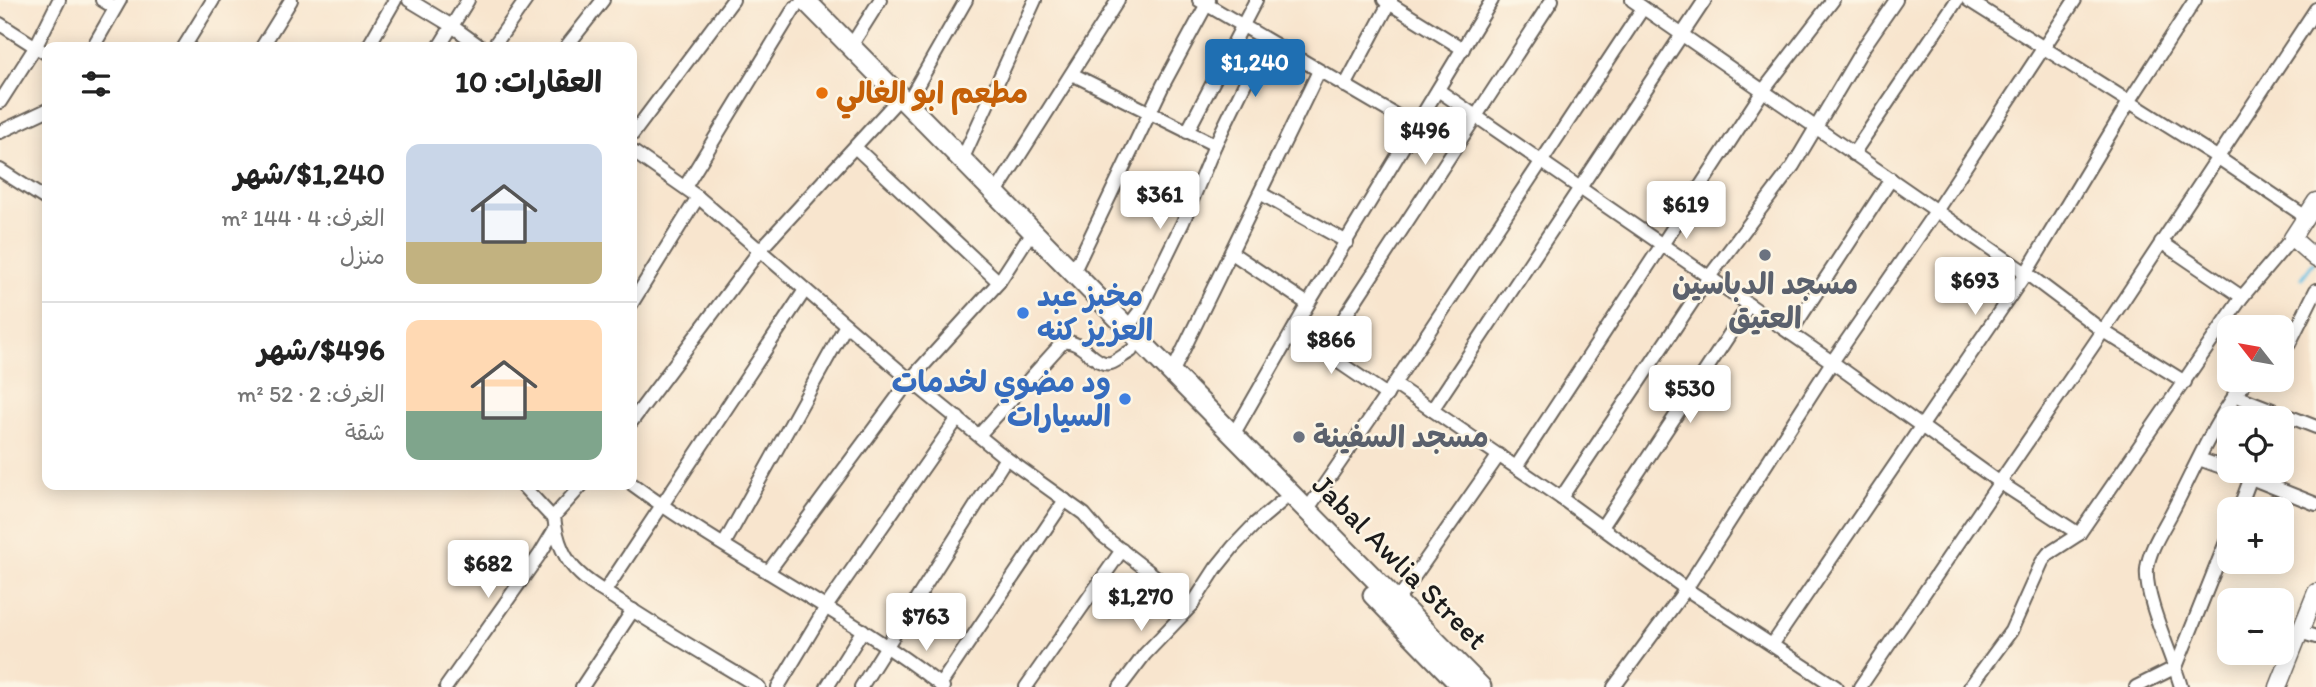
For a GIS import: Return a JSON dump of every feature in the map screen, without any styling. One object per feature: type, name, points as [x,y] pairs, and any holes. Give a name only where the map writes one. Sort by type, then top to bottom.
[{"type":"main road","name":"Jabal Awlia Street","points":[[796,2],[850,46],[900,105]]},
{"type":"main road","name":"Jabal Awlia Street","points":[[796,2],[900,105],[1025,242],[1462,687]]},
{"type":"main road","name":"Jabal Awlia Street","points":[[940,147],[962,160],[1481,687]]},
{"type":"street","points":[[45,42],[59,0]]},
{"type":"street","points":[[96,42],[117,4],[102,0]]},
{"type":"street","points":[[187,42],[213,0]]},
{"type":"street","points":[[265,42],[291,0]]},
{"type":"street","points":[[371,42],[395,0]]},
{"type":"street","points":[[409,0],[474,42]]},
{"type":"street","points":[[442,42],[468,0]]},
{"type":"street","points":[[497,42],[526,0]]},
{"type":"street","points":[[570,42],[603,0]]},
{"type":"street","points":[[637,128],[733,0]]},
{"type":"street","points":[[850,46],[880,0]]},
{"type":"street","points":[[637,414],[760,250],[855,147],[900,105],[966,0]]},
{"type":"street","points":[[962,160],[1035,0]]},
{"type":"street","points":[[995,194],[1118,0]]},
{"type":"street","points":[[1188,132],[1256,0]]},
{"type":"street","points":[[1233,435],[1308,304],[1492,0]]},
{"type":"street","points":[[1323,350],[1552,0]]},
{"type":"street","points":[[1432,410],[1705,0]]},
{"type":"street","points":[[1516,467],[1763,92],[1833,0]]},
{"type":"street","points":[[1561,498],[1709,277],[1793,166],[1815,125],[1896,0]]},
{"type":"street","points":[[1853,153],[1956,0]]},
{"type":"street","points":[[1968,0],[2217,157],[2305,217]]},
{"type":"street","points":[[1614,687],[1686,589],[1832,362],[1937,211],[2075,0]]},
{"type":"street","points":[[1772,645],[2026,273],[2129,102],[2195,0]]},
{"type":"street","points":[[1860,687],[2103,331],[2316,7],[2307,0]]},
{"type":"street","points":[[1073,273],[1205,1],[1242,26],[1416,127]]},
{"type":"street","points":[[1345,86],[1388,1],[1463,49]]},
{"type":"street","points":[[684,187],[796,2]]},
{"type":"street","points":[[1307,510],[1540,161],[1637,4],[2026,273],[2103,331],[2185,382]]},
{"type":"street","points":[[0,24],[42,50],[0,102]]},
{"type":"street","points":[[1127,328],[1139,312],[1183,222],[1215,145],[1266,40]]},
{"type":"street","points":[[1172,373],[1319,71]]},
{"type":"street","points":[[1072,74],[1215,145]]},
{"type":"street","points":[[1438,90],[1832,362],[1999,482],[2078,534]]},
{"type":"street","points":[[0,132],[42,112]]},
{"type":"street","points":[[855,147],[999,282]]},
{"type":"street","points":[[637,155],[698,197],[910,380],[1006,458],[1084,514],[1102,535],[1192,605]]},
{"type":"street","points":[[0,170],[42,197]]},
{"type":"street","points":[[1790,333],[1891,179]]},
{"type":"street","points":[[1260,193],[1347,242]]},
{"type":"street","points":[[637,295],[698,197]]},
{"type":"street","points":[[1970,687],[2011,631],[2042,562],[2048,554],[2078,534],[2242,297],[2292,238],[2316,201]]},
{"type":"street","points":[[2292,238],[2316,259]]},
{"type":"street","points":[[768,572],[910,380],[999,282],[1025,242]]},
{"type":"street","points":[[2161,242],[2242,297]]},
{"type":"street","points":[[1232,253],[1308,304]]},
{"type":"street","points":[[605,591],[805,290]]},
{"type":"street","points":[[2294,334],[2316,290]]},
{"type":"street","points":[[1602,527],[1749,305]]},
{"type":"street","points":[[724,544],[846,325]]},
{"type":"street","points":[[1293,331],[1390,389],[1432,410],[1561,498],[1686,589],[1836,687]]},
{"type":"street","points":[[979,435],[1063,342],[1073,341],[1104,363],[1111,363],[1131,351]]},
{"type":"street","points":[[2181,687],[2148,587],[2147,568],[2154,548],[2199,459],[2237,392]]},
{"type":"street","points":[[2234,395],[2316,426]]},
{"type":"street","points":[[778,687],[826,607],[958,418]]},
{"type":"street","points":[[1397,601],[1499,455]]},
{"type":"street","points":[[861,687],[1006,458]]},
{"type":"street","points":[[2199,459],[2217,465]]},
{"type":"street","points":[[2265,483],[2316,504]]},
{"type":"street","points":[[637,488],[888,645],[942,686],[1065,500]]},
{"type":"street","points":[[527,490],[554,516]]},
{"type":"street","points":[[577,490],[554,516],[560,545],[580,574],[632,610],[759,687]]},
{"type":"street","points":[[1119,687],[1144,654],[1192,605],[1233,547],[1281,502]]},
{"type":"street","points":[[446,687],[555,530]]},
{"type":"street","points":[[1026,687],[1122,550]]},
{"type":"street","points":[[2136,687],[2176,667],[2217,564]]},
{"type":"street","points":[[2278,687],[2308,634],[2316,592]]},
{"type":"street","points":[[582,687],[632,610]]},
{"type":"street","points":[[827,687],[863,630]]},
{"type":"waterway","points":[[2302,278],[2313,263]]},
{"type":"place","name":"مطعم ابو الغالي","points":[[822,93]]},
{"type":"place","name":"مسجد الدباسين العتيق","points":[[1765,255]]},
{"type":"place","name":"مخبز عبد العزيز كنه","points":[[1023,313]]},
{"type":"place","name":"ود مضوي لخدمات السيارات","points":[[1125,399]]},
{"type":"place","name":"مسجد السفينة","points":[[1299,437]]}]
